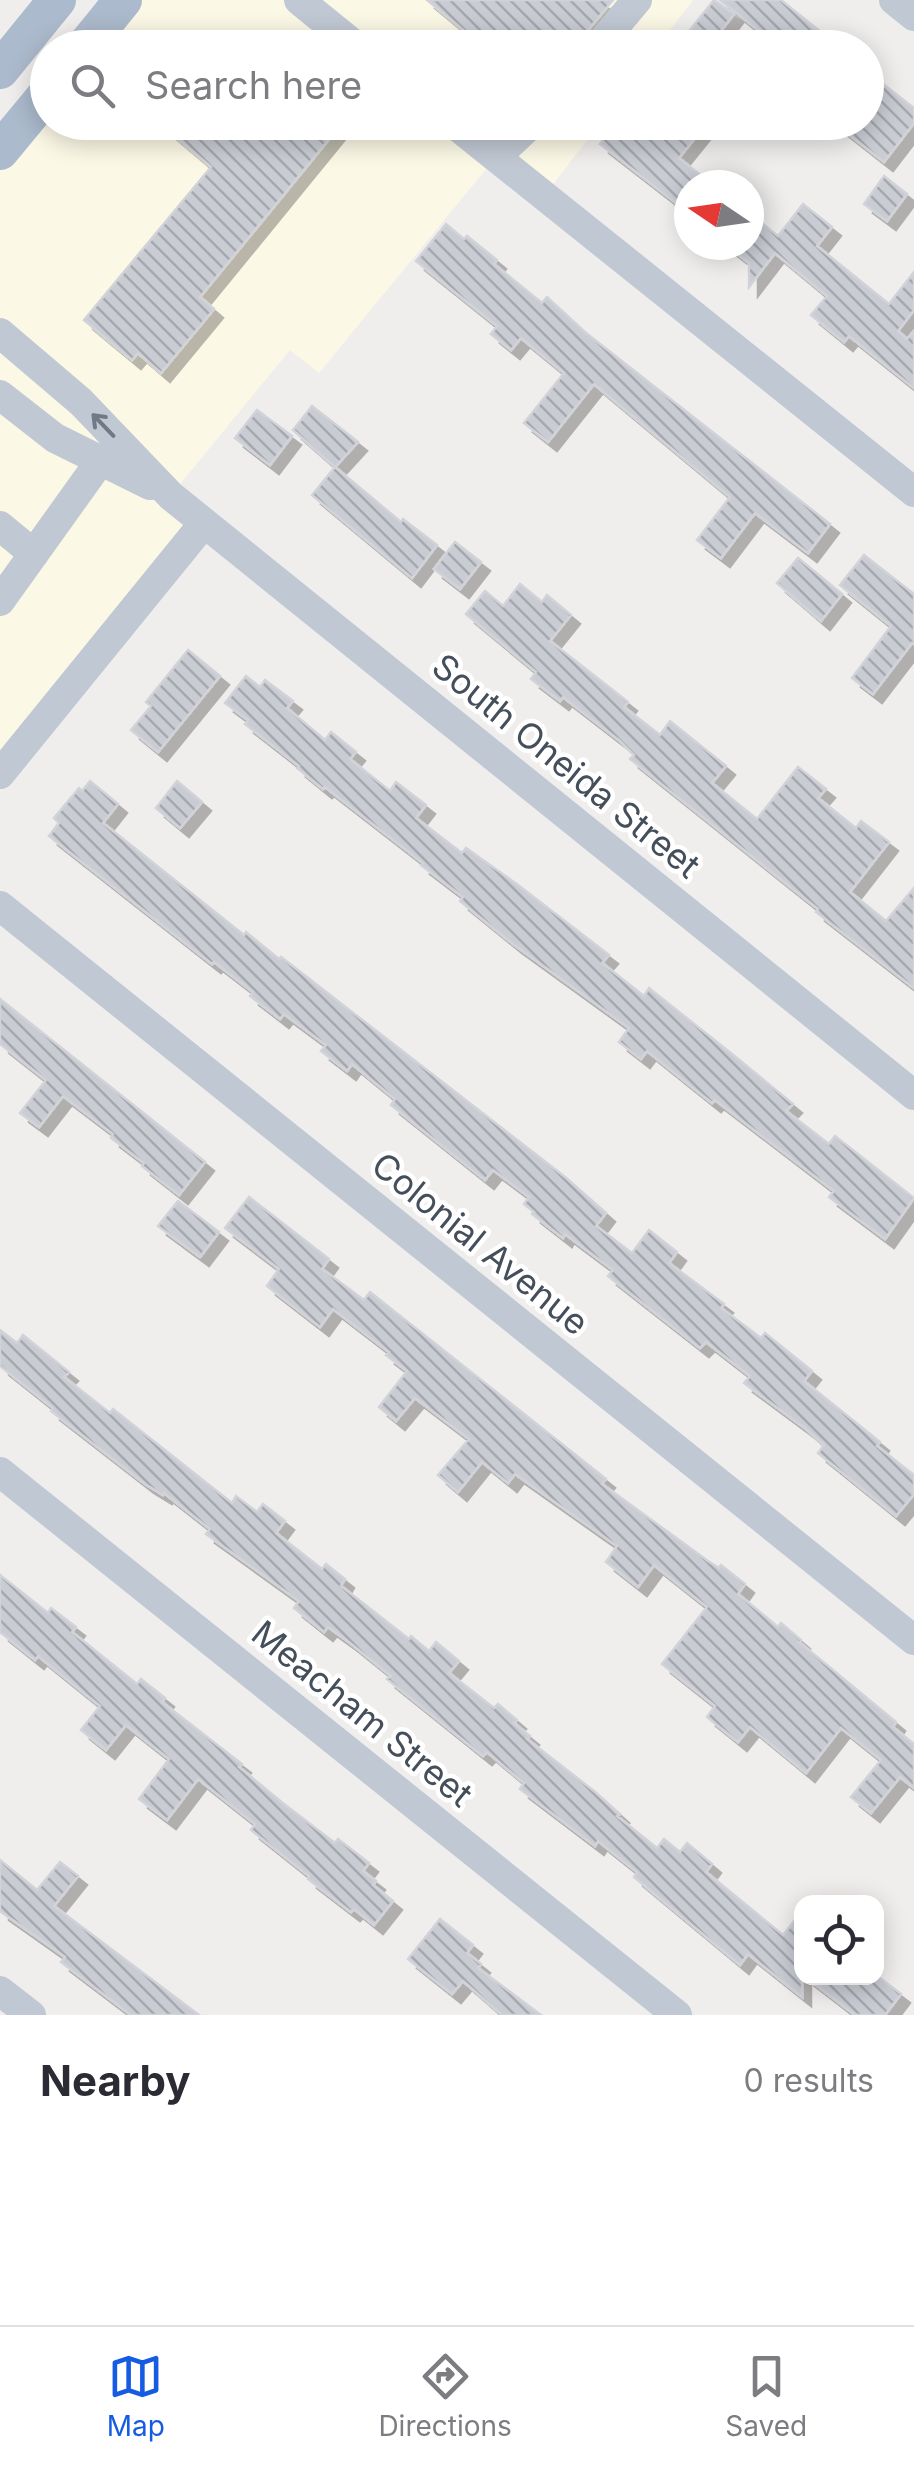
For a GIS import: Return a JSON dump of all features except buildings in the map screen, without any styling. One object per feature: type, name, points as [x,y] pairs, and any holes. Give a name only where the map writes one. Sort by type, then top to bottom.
[{"type":"main road","points":[[32,30],[56,0]]},
{"type":"main road","points":[[99,30],[123,0]]},
{"type":"main road","points":[[0,70],[30,32]]},
{"type":"main road","points":[[0,151],[30,114]]},
{"type":"street","points":[[299,0],[336,30]]},
{"type":"street","points":[[613,30],[637,0]]},
{"type":"street","points":[[894,0],[914,16]]},
{"type":"street","points":[[475,140],[914,492]]},
{"type":"street","points":[[496,157],[513,140]]},
{"type":"street","name":"South Oneida Street","points":[[0,334],[81,402],[170,496],[914,1095]]},
{"type":"street","name":"South Oneida Street","points":[[0,395],[55,438],[170,496]]},
{"type":"street","points":[[0,601],[101,460]]},
{"type":"street","points":[[0,774],[204,523]]},
{"type":"street","points":[[0,526],[34,554]]},
{"type":"street","name":"Colonial Avenue","points":[[0,906],[914,1640]]},
{"type":"street","name":"Meacham Street","points":[[0,1472],[676,2015]]},
{"type":"street","points":[[0,1991],[31,2015]]},
{"type":"shaded area","points":[[123,0],[693,0],[670,30],[99,30]]},
{"type":"shaded area","points":[[30,133],[30,140],[587,140],[544,196],[495,158],[319,373],[290,350],[171,495],[204,523],[0,774],[0,151]]}]
